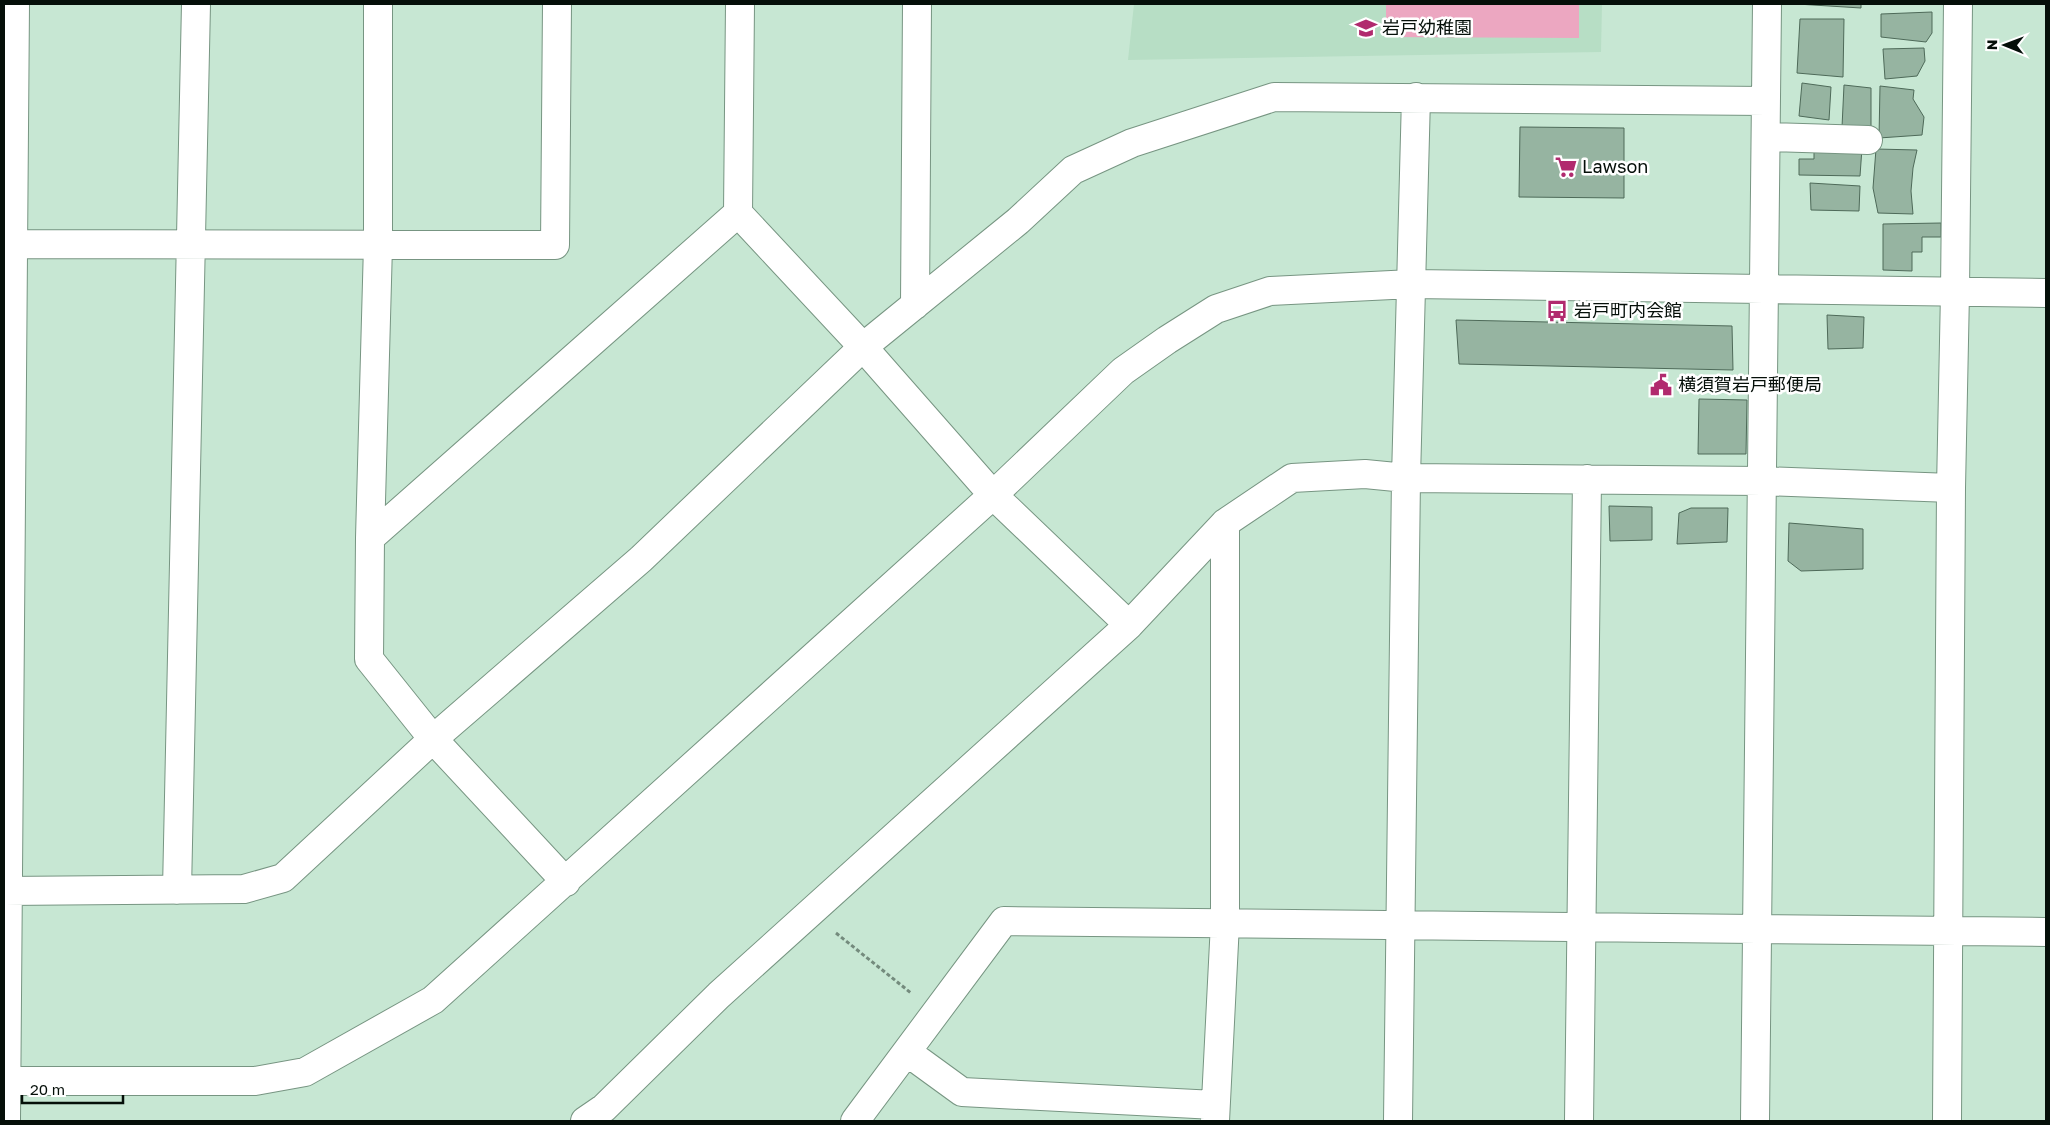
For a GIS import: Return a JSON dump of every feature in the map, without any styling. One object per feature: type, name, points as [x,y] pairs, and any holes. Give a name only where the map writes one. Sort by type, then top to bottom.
[{"type":"street","points":[[6,1121],[5,891],[8,244],[15,4]]},
{"type":"street","points":[[178,890],[196,4]]},
{"type":"street","points":[[378,4],[378,245],[370,538],[369,659],[433,739],[566,882]]},
{"type":"street","points":[[8,244],[555,246],[557,4]]},
{"type":"street","points":[[740,4],[738,213],[863,347],[993,495],[1129,625]]},
{"type":"street","points":[[915,305],[917,4]]},
{"type":"street","points":[[1755,1121],[1768,4]]},
{"type":"street","points":[[1947,1121],[1951,488],[1958,4]]},
{"type":"street","points":[[5,891],[244,890],[283,878],[433,739],[641,559],[863,347],[1018,221],[1073,170],[1132,143],[1274,97],[1766,100]]},
{"type":"street","points":[[1398,1121],[1406,478],[1416,97]]},
{"type":"street","points":[[1766,137],[1868,140]]},
{"type":"street","points":[[370,538],[738,213]]},
{"type":"street","points":[[5,1081],[255,1080],[305,1072],[433,1000],[993,495],[1123,371],[1216,308],[1270,291],[1412,284],[2046,293]]},
{"type":"street","points":[[585,1121],[604,1108],[719,995],[1129,625],[1225,523],[1292,478],[1365,474],[1406,478],[1762,481],[1951,488]]},
{"type":"street","points":[[1579,1121],[1587,479]]},
{"type":"street","points":[[907,1052],[962,1092],[1215,1113],[1225,923],[1225,523]]},
{"type":"street","points":[[855,1121],[1004,921],[2046,932]]},
{"type":"path","points":[[810,912],[916,997]]},
{"type":"shaded area","name":"岩戸幼稚園","points":[[1134,4],[1602,4],[1601,52],[1128,60]]},
{"type":"shaded area","points":[[1386,4],[1579,4],[1579,38],[1386,37]]},
{"type":"building","points":[[1797,4],[1861,4],[1861,8]]},
{"type":"building","points":[[1932,12],[1932,33],[1926,42],[1881,37],[1881,14]]},
{"type":"building","points":[[1800,19],[1844,19],[1843,77],[1797,73]]},
{"type":"building","points":[[1924,48],[1925,61],[1917,76],[1885,79],[1883,49]]},
{"type":"building","points":[[1802,83],[1831,87],[1829,120],[1799,116]]},
{"type":"building","points":[[1844,85],[1871,88],[1871,127],[1842,127]]},
{"type":"building","points":[[1880,86],[1914,90],[1913,99],[1924,117],[1922,135],[1879,138]]},
{"type":"building","points":[[1520,127],[1624,128],[1624,198],[1519,197]]},
{"type":"building","points":[[1862,148],[1860,176],[1799,175],[1799,159],[1814,159],[1814,149]]},
{"type":"building","points":[[1876,149],[1917,150],[1911,191],[1913,214],[1878,213],[1873,188]]},
{"type":"building","points":[[1810,183],[1860,186],[1859,211],[1811,210]]},
{"type":"building","points":[[1941,223],[1941,237],[1922,237],[1922,252],[1912,252],[1912,271],[1883,270],[1883,224]]},
{"type":"building","points":[[1827,315],[1864,317],[1863,348],[1828,349]]},
{"type":"building","points":[[1456,320],[1732,326],[1733,370],[1459,364]]},
{"type":"building","points":[[1699,399],[1747,400],[1746,454],[1698,454]]},
{"type":"building","points":[[1609,506],[1652,507],[1652,540],[1610,541]]},
{"type":"building","points":[[1691,508],[1728,508],[1727,542],[1677,544],[1679,513]]},
{"type":"building","points":[[1789,523],[1863,529],[1863,569],[1801,571],[1788,561]]},
{"type":"place","name":"岩戸幼稚園","points":[[1366,28]]},
{"type":"place","name":"Lawson","points":[[1566,167]]},
{"type":"place","name":"岩戸町内会館","points":[[1557,311]]},
{"type":"place","name":"横須賀岩戸郵便局","points":[[1661,385]]}]
